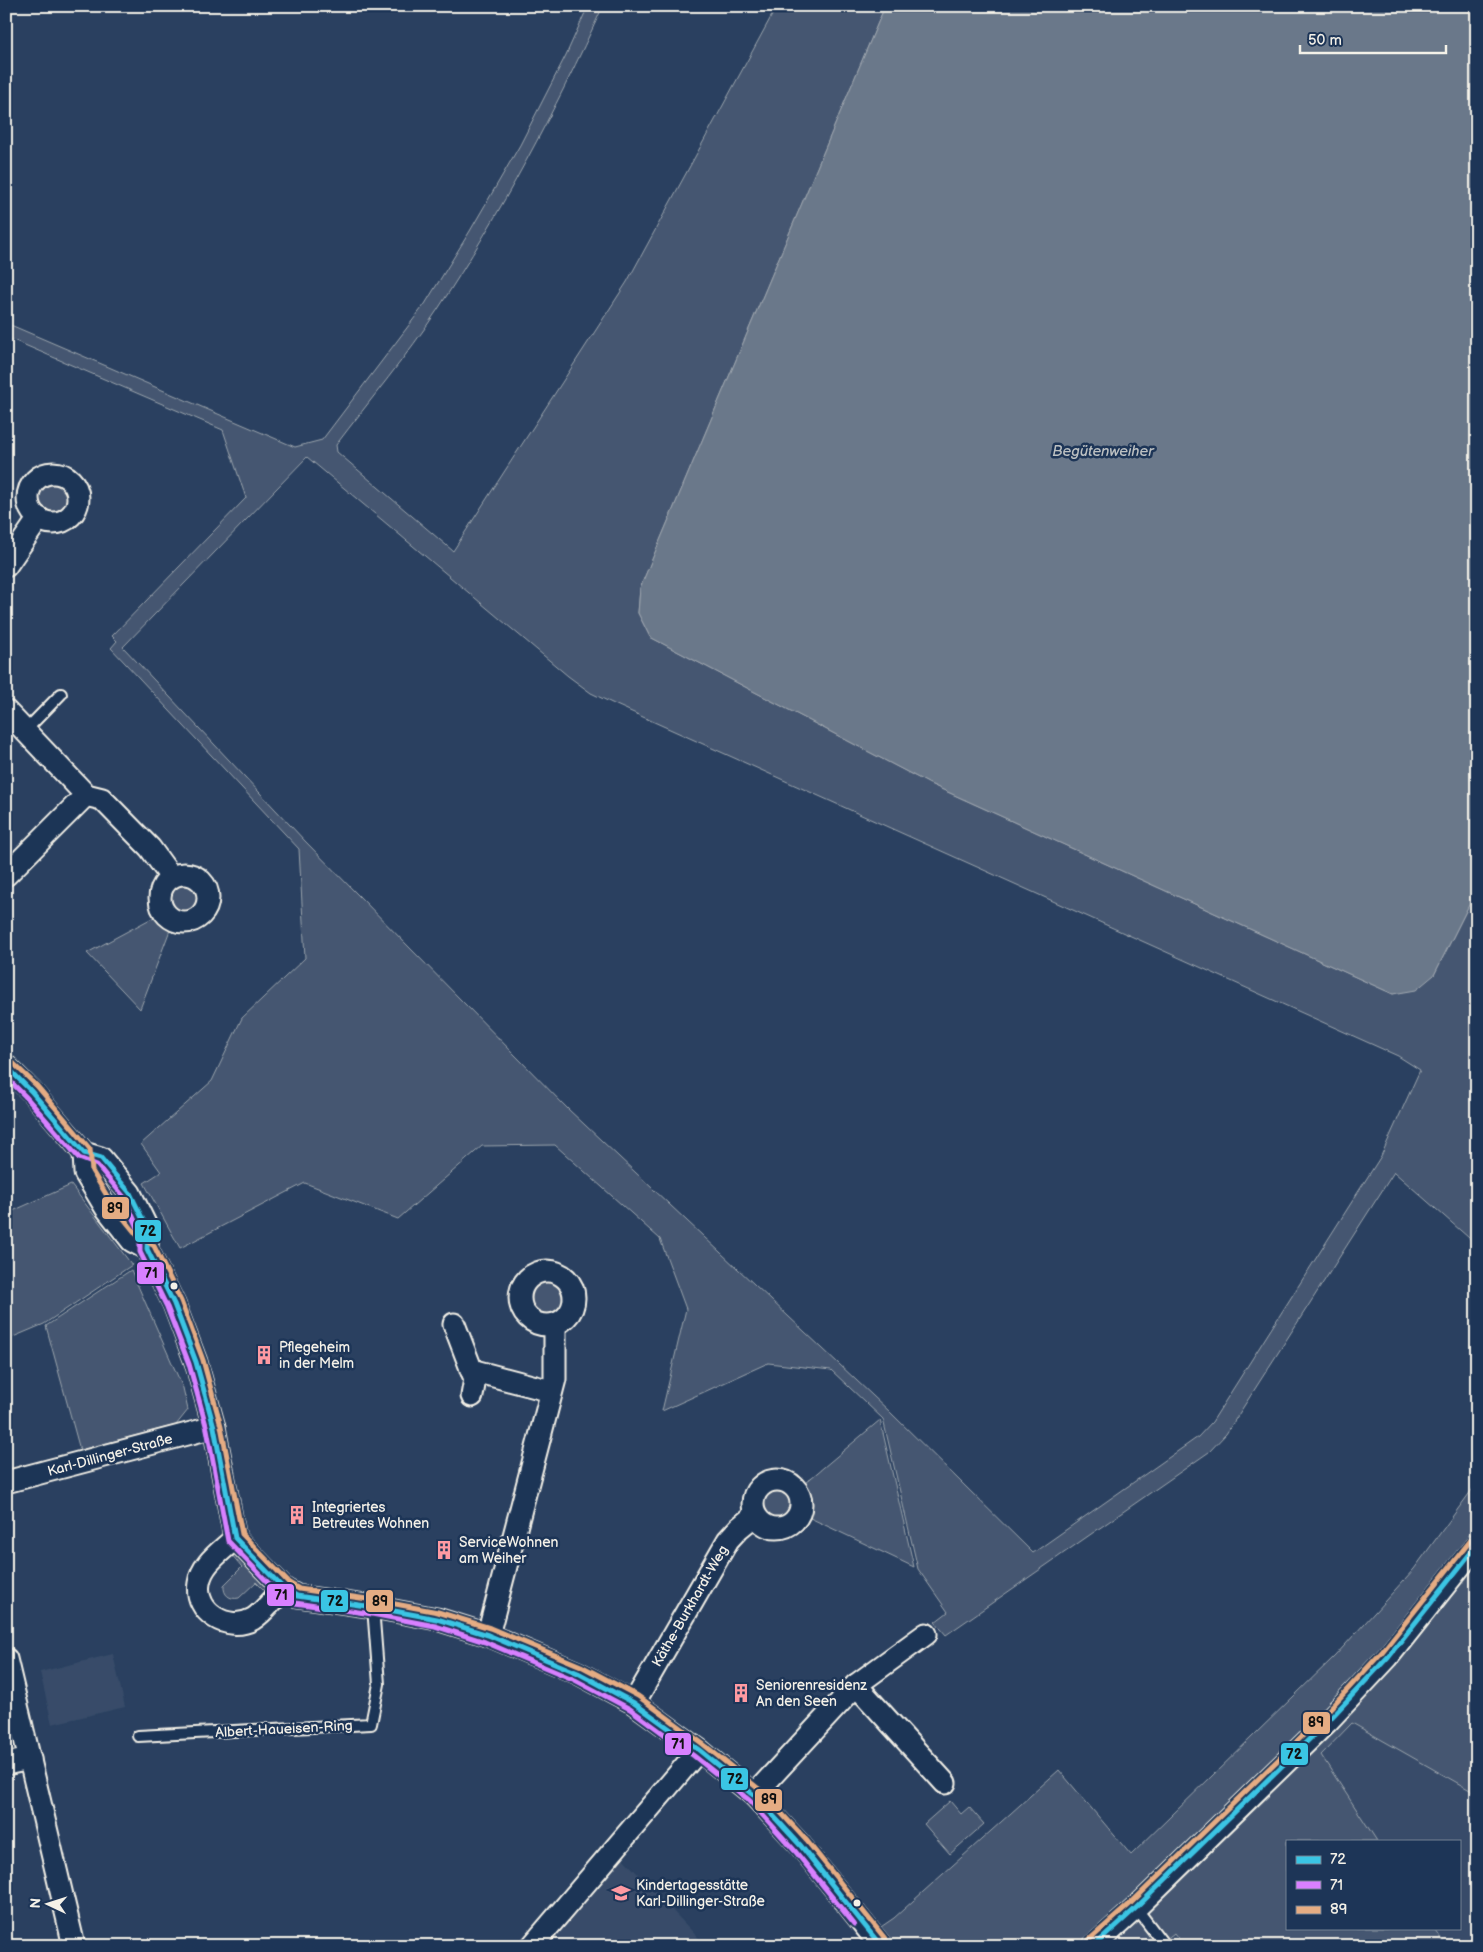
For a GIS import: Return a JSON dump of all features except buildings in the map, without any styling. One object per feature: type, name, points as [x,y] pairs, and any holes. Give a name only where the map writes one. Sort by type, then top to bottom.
[{"type":"street","points":[[6,566],[39,518]]},
{"type":"street","points":[[6,712],[86,795],[102,799],[150,848],[171,877]]},
{"type":"street","points":[[6,875],[86,795]]},
{"type":"street","points":[[6,1066],[31,1090],[84,1153],[101,1158],[130,1193],[148,1230],[147,1249],[174,1304],[196,1362],[214,1427],[235,1538],[284,1589],[296,1596],[373,1607],[437,1619],[488,1635],[571,1670],[634,1703],[699,1750],[754,1795],[801,1846],[881,1946]]},
{"type":"street","points":[[84,1153],[85,1172],[106,1208],[132,1241],[147,1249]]},
{"type":"street","points":[[454,1324],[475,1379],[472,1396]]},
{"type":"street","points":[[488,1635],[555,1379],[555,1324]]},
{"type":"street","points":[[471,1370],[551,1391]]},
{"type":"street","name":"Karl-Dillinger-Straße","points":[[6,1482],[214,1427]]},
{"type":"street","name":"Käthe-Burkhardt-Weg","points":[[634,1703],[728,1540],[755,1515]]},
{"type":"street","points":[[235,1538],[205,1566],[199,1583],[201,1602],[210,1614],[223,1622],[238,1623],[253,1619],[284,1589]]},
{"type":"street","points":[[1094,1946],[1136,1908],[1328,1721],[1388,1657],[1477,1545]]},
{"type":"street","points":[[754,1795],[856,1686],[926,1634]]},
{"type":"street","points":[[6,1659],[74,1946]]},
{"type":"street","points":[[856,1686],[945,1783]]},
{"type":"street","points":[[532,1946],[699,1750]]},
{"type":"street","points":[[6,1764],[30,1759]]},
{"type":"lane","points":[[25,731],[61,694]]},
{"type":"lane","name":"Albert-Haueisen-Ring","points":[[138,1736],[371,1724],[379,1684],[373,1607]]},
{"type":"lane","points":[[1136,1908],[1165,1946]]},
{"type":"shaded area","points":[[588,6],[603,6],[546,123],[484,236],[426,326],[336,445],[337,452],[453,551],[627,282],[777,6],[885,6],[640,588],[638,613],[650,637],[930,784],[1393,994],[1434,975],[1477,889],[1477,1245],[1394,1172],[1226,1434],[1209,1452],[946,1635],[935,1622],[948,1612],[918,1569],[883,1419],[831,1370],[768,1363],[662,1411],[686,1309],[660,1239],[555,1145],[482,1146],[398,1219],[305,1183],[180,1248],[144,1183],[161,1172],[141,1144],[212,1081],[242,1018],[305,958],[299,849],[111,648],[117,641],[112,636],[246,498],[223,430],[6,337],[6,323],[295,447],[322,440],[425,304],[520,145],[566,55]],"holes":[[[307,457],[568,676],[591,693],[614,704],[1398,1056],[1420,1070],[1381,1156],[1212,1422],[1198,1437],[1033,1553],[890,1412],[568,1109],[305,841],[123,647]]]},
{"type":"shaded area","points":[[53,473],[67,477],[74,484],[78,498],[74,512],[67,519],[53,523],[39,519],[32,512],[28,498],[32,484],[39,477]]},
{"type":"shaded area","points":[[179,874],[189,874],[198,878],[204,884],[208,898],[204,912],[198,918],[189,922],[179,922],[170,918],[164,912],[160,903],[160,893],[164,884],[170,878]]},
{"type":"shaded area","points":[[154,917],[160,924],[170,930],[140,1009],[87,953]]},
{"type":"shaded area","points":[[71,1185],[132,1265],[44,1324],[6,1340],[6,1214]]},
{"type":"shaded area","points":[[131,1270],[183,1388],[188,1410],[176,1425],[80,1450],[46,1326]]},
{"type":"shaded area","points":[[542,1271],[552,1271],[562,1275],[570,1283],[574,1298],[570,1313],[562,1321],[552,1325],[542,1325],[532,1321],[524,1313],[520,1303],[520,1293],[524,1283],[532,1275]]},
{"type":"shaded area","points":[[880,1420],[914,1567],[808,1517],[810,1500],[805,1483]]},
{"type":"shaded area","points":[[772,1480],[782,1480],[791,1484],[797,1490],[800,1495],[800,1513],[791,1524],[782,1528],[772,1528],[763,1524],[757,1518],[753,1509],[753,1499],[757,1490],[763,1484]]},
{"type":"shaded area","points":[[1477,1483],[1477,1794],[1352,1723],[1321,1755],[1376,1840],[1286,1840],[1286,1930],[1435,1930],[1445,1946],[1184,1946],[1174,1933],[1158,1946],[853,1946],[894,1918],[1059,1770],[1131,1855],[1335,1656],[1414,1569]]},
{"type":"shaded area","points":[[235,1550],[270,1590],[267,1593],[256,1582],[239,1598],[233,1598],[226,1594],[224,1585],[242,1567],[231,1554]]},
{"type":"shaded area","points":[[1477,1574],[1477,1946],[1114,1946]]},
{"type":"shaded area","points":[[113,1654],[125,1707],[52,1724],[40,1672]]},
{"type":"shaded area","points":[[950,1801],[961,1814],[969,1807],[984,1824],[950,1854],[924,1824]]},
{"type":"shaded area","name":"Kindertagesstätte Karl-Dillinger-Straße","points":[[620,1855],[706,1946],[567,1946],[553,1932]]},
{"type":"water","name":"Begütenweiher","points":[[885,6],[1477,6],[1477,889],[1434,975],[1416,990],[1393,994],[930,784],[650,637],[638,613],[640,588]]},
{"type":"transit line","name":"89","points":[[11,1061],[37,1086],[90,1149],[92,1171],[112,1204],[137,1235],[154,1246],[181,1301],[203,1360],[221,1426],[242,1534],[289,1583],[299,1589],[438,1612],[490,1628],[581,1666],[638,1696],[703,1744],[760,1790],[807,1841],[887,1941]]},
{"type":"transit line","name":"72","points":[[6,1066],[31,1091],[84,1153],[101,1158],[130,1193],[148,1230],[147,1249],[174,1304],[196,1362],[214,1427],[235,1538],[284,1589],[297,1596],[437,1619],[488,1635],[578,1673],[634,1703],[699,1750],[754,1795],[801,1846],[881,1946]]},
{"type":"transit line","name":"71","points":[[6,1077],[79,1158],[97,1165],[124,1197],[140,1232],[140,1252],[167,1307],[189,1364],[207,1429],[228,1541],[279,1594],[295,1603],[372,1614],[435,1626],[485,1642],[575,1680],[630,1709],[694,1756],[749,1800],[795,1851],[854,1924]]},
{"type":"transit line","name":"89","points":[[1089,1940],[1131,1903],[1323,1716],[1382,1652],[1471,1540]]},
{"type":"transit line","name":"72","points":[[1094,1946],[1136,1908],[1328,1721],[1388,1657],[1477,1545]]},
{"type":"place","name":"Pflegeheim in der Melm","points":[[264,1355]]},
{"type":"place","name":"Integriertes Betreutes Wohnen","points":[[297,1515]]},
{"type":"place","name":"ServiceWohnen am Weiher","points":[[444,1550]]},
{"type":"place","name":"Seniorenresidenz An den Seen","points":[[741,1693]]},
{"type":"place","name":"Kindertagesstätte Karl-Dillinger-Straße","points":[[621,1893]]}]
